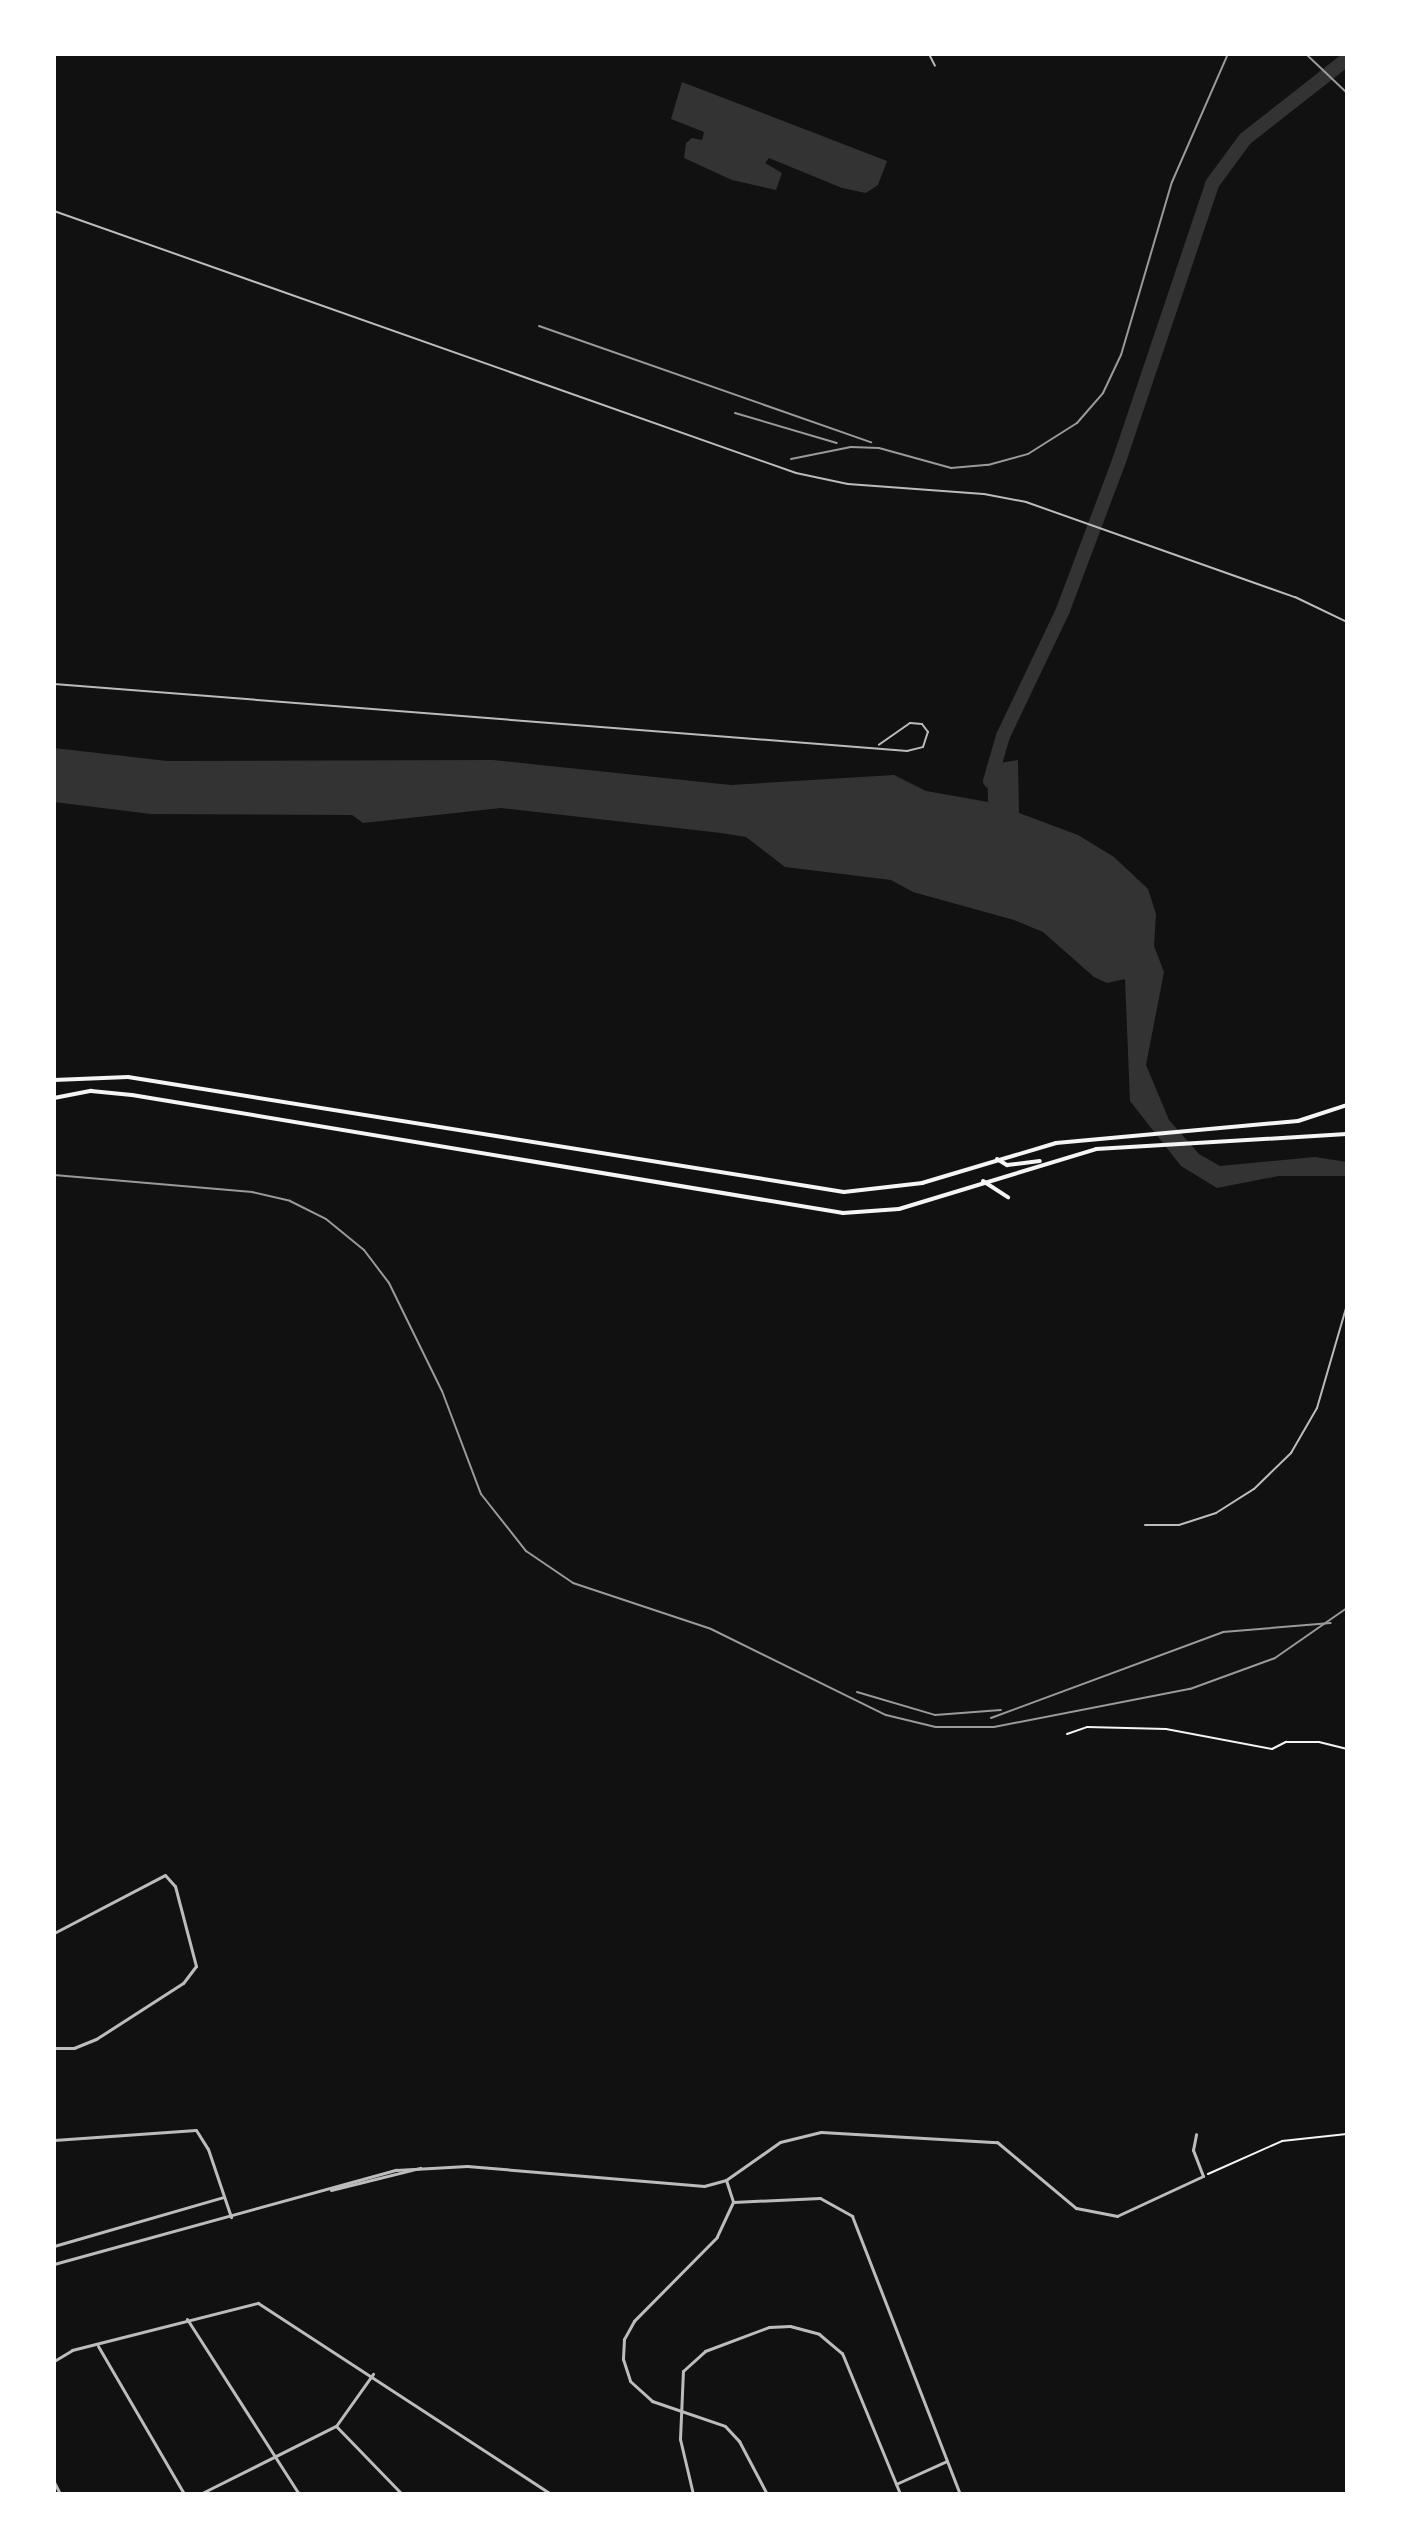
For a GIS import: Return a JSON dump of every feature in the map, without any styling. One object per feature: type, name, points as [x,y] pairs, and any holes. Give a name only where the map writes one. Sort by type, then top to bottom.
[{"type":"main road","points":[[54,1080],[128,1077],[844,1192],[897,1189],[1056,1143],[1298,1121],[1347,1105]]},
{"type":"main road","points":[[54,1098],[91,1091],[132,1095],[843,1213],[899,1209],[1044,1162]]},
{"type":"main road","points":[[997,1159],[1007,1165],[1044,1162],[1139,1144],[1347,1134]]},
{"type":"main road","points":[[982,1181],[1008,1197]]},
{"type":"street","points":[[54,1933],[165,1875],[175,1886],[196,1963],[183,1983],[122,2023],[83,2045],[54,2048]]},
{"type":"street","points":[[54,2140],[190,2128],[204,2140],[231,2217]]},
{"type":"street","points":[[54,2264],[396,2170],[480,2167],[693,2186],[726,2180],[780,2142],[821,2132],[997,2142],[1057,2195],[1099,2216],[1131,2213],[1203,2176],[1193,2150],[1196,2134]]},
{"type":"street","points":[[329,2190],[364,2186],[420,2168]]},
{"type":"street","points":[[726,2180],[733,2202],[717,2237],[634,2321],[624,2339],[623,2359],[630,2381],[652,2401],[713,2420],[733,2434],[767,2494]]},
{"type":"street","points":[[54,2246],[224,2197]]},
{"type":"street","points":[[733,2202],[820,2198],[852,2216],[960,2494]]},
{"type":"street","points":[[54,2361],[72,2350],[186,2318],[258,2303],[373,2374],[551,2494]]},
{"type":"street","points":[[186,2318],[299,2494]]},
{"type":"street","points":[[693,2494],[678,2409],[679,2380],[694,2358],[769,2327],[802,2328],[842,2353],[900,2494]]},
{"type":"street","points":[[97,2344],[184,2494]]},
{"type":"street","points":[[200,2494],[336,2426],[373,2374]]},
{"type":"street","points":[[336,2426],[402,2494]]},
{"type":"street","points":[[896,2485],[947,2461]]},
{"type":"street","points":[[54,2482],[60,2494]]},
{"type":"lane","points":[[929,54],[935,66]]},
{"type":"lane","points":[[54,211],[822,480],[984,494],[1066,516],[1295,597],[1347,622]]},
{"type":"lane","points":[[54,684],[915,750],[928,741],[928,732],[922,724],[910,723],[879,745]]},
{"type":"lane","points":[[1145,1525],[1179,1525],[1216,1513],[1254,1489],[1291,1453],[1317,1408],[1347,1305]]},
{"type":"path","points":[[1067,1734],[1087,1727],[1166,1729],[1272,1749],[1286,1742],[1319,1742],[1347,1749]]},
{"type":"path","points":[[1203,2176],[1282,2141],[1347,2134]]},
{"type":"shaded area","points":[[682,82],[887,161],[878,185],[866,193],[842,188],[769,158],[765,163],[782,173],[776,190],[732,180],[684,158],[686,143],[692,138],[702,140],[704,132],[671,119]]},
{"type":"shaded area","points":[[54,748],[167,761],[493,760],[731,785],[894,775],[926,791],[988,802],[987,765],[1018,760],[1019,813],[1078,835],[1114,857],[1148,889],[1156,914],[1154,946],[1164,972],[1146,1065],[1169,1120],[1199,1154],[1220,1166],[1315,1157],[1347,1162],[1347,1176],[1279,1176],[1217,1188],[1181,1166],[1130,1101],[1125,979],[1107,983],[1094,977],[1043,932],[1014,920],[913,892],[891,880],[785,867],[746,837],[721,833],[501,808],[363,823],[352,815],[151,814],[54,802]]},
{"type":"waterway","points":[[990,781],[1003,736],[1063,610],[1119,461],[1212,184],[1245,139],[1347,59]]},
{"type":"railway","points":[[791,459],[851,447],[879,448],[951,468],[988,465],[1028,454],[1077,423],[1103,393],[1121,355],[1172,182],[1228,54]]},
{"type":"railway","points":[[1306,54],[1347,93]]},
{"type":"railway","points":[[539,326],[871,442]]},
{"type":"railway","points":[[735,413],[837,443]]},
{"type":"railway","points":[[54,1175],[252,1192],[290,1201],[326,1219],[364,1250],[389,1283],[442,1391],[481,1494],[526,1551],[573,1583],[711,1629],[886,1715],[936,1727],[994,1727],[1190,1689],[1275,1658],[1347,1608]]},
{"type":"railway","points":[[991,1718],[1223,1632],[1331,1623]]},
{"type":"railway","points":[[857,1692],[935,1715],[1001,1710]]}]
